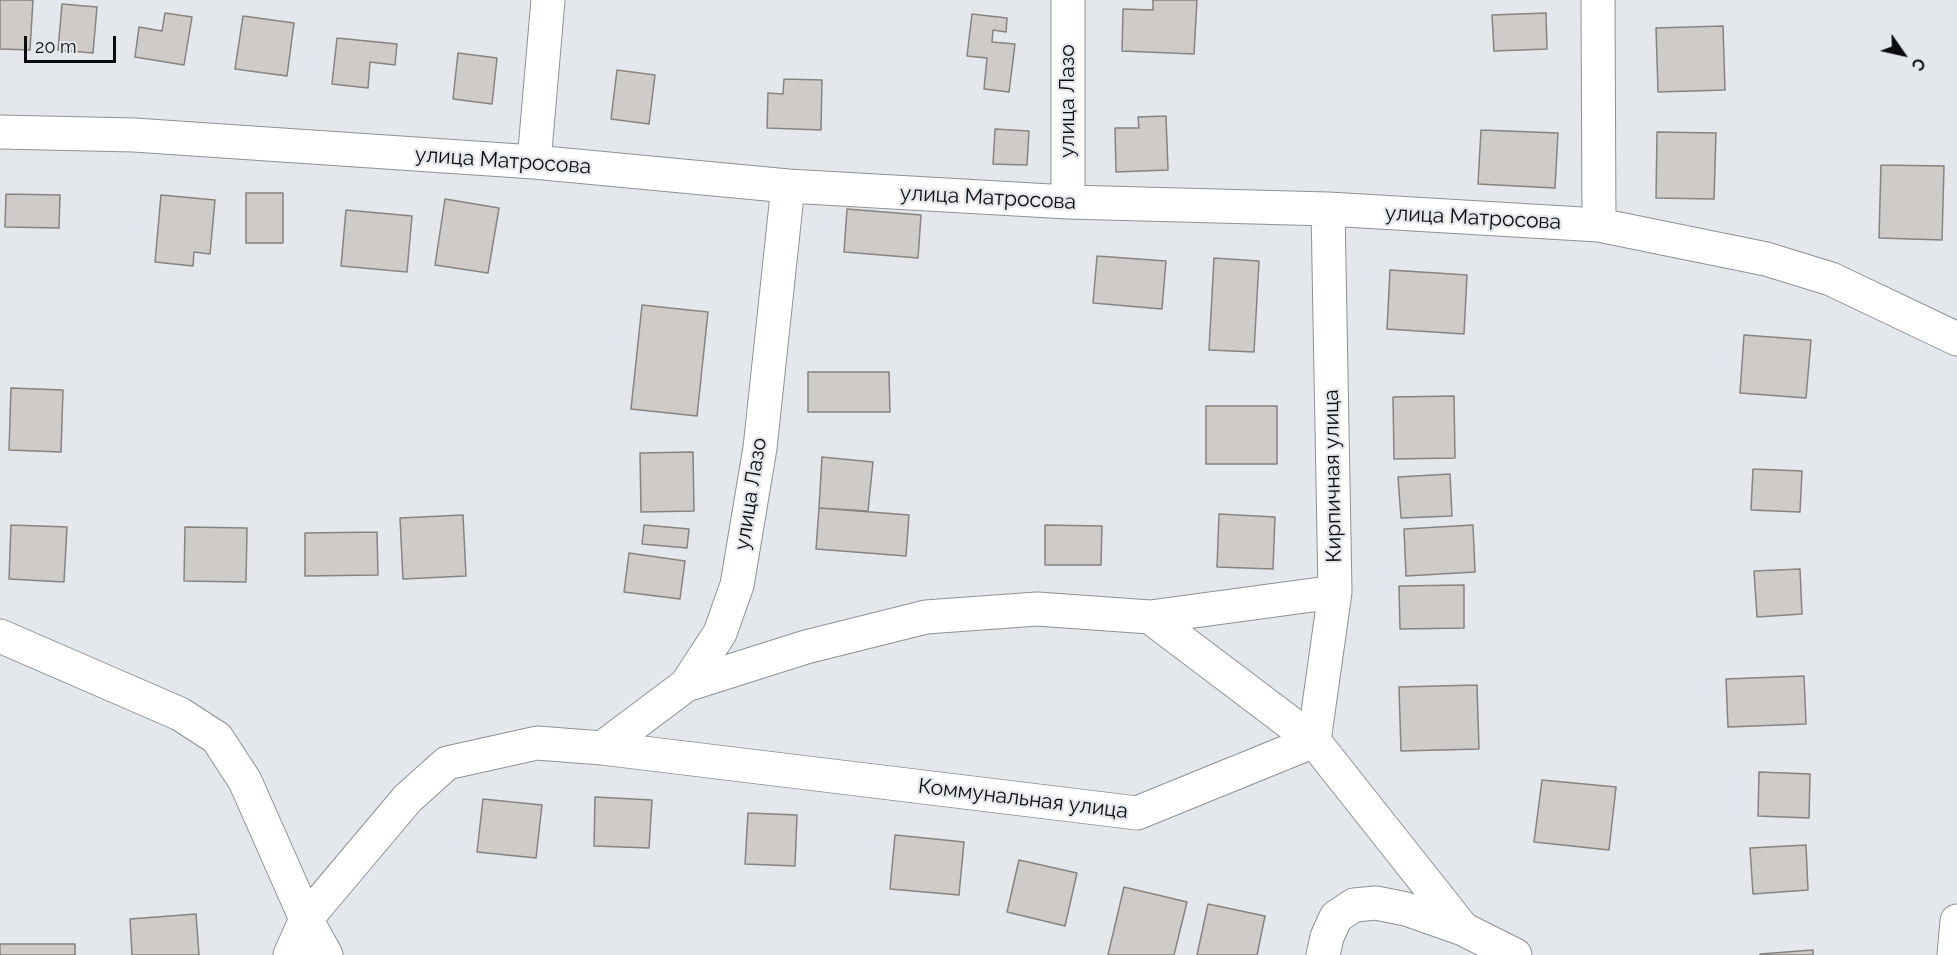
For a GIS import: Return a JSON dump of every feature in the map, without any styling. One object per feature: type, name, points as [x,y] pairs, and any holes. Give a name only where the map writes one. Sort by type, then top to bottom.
[{"type":"street","points":[[534,162],[548,0]]},
{"type":"street","name":"улица Лазо","points":[[1068,0],[1068,202]]},
{"type":"street","points":[[1598,0],[1599,225]]},
{"type":"street","name":"улица Матросова","points":[[0,132],[134,135],[534,162],[788,186],[1068,202],[1328,209],[1599,225],[1766,259],[1831,279],[1957,339]]},
{"type":"street","name":"улица Лазо","points":[[602,748],[686,685],[720,633],[737,585],[760,448],[788,186]]},
{"type":"street","name":"Кирпичная улица","points":[[1314,741],[1335,592],[1328,209]]},
{"type":"street","points":[[686,685],[806,647],[926,618],[1037,609],[1150,617],[1335,592]]},
{"type":"street","points":[[1150,617],[1314,741],[1463,929]]},
{"type":"street","points":[[0,636],[180,714],[217,738],[245,781],[306,919],[326,955]]},
{"type":"street","name":"Коммунальная улица","points":[[290,955],[306,919],[407,800],[447,763],[537,743],[602,748],[1137,813],[1314,741]]},
{"type":"street","points":[[1323,955],[1327,937],[1336,917],[1354,905],[1376,903],[1406,909],[1463,929],[1515,955]]},
{"type":"street","points":[[1954,955],[1957,922]]},
{"type":"building","points":[[0,0],[33,0],[30,50],[0,49]]},
{"type":"building","points":[[1153,0],[1197,0],[1194,54],[1122,51],[1123,9],[1153,10]]},
{"type":"building","points":[[62,4],[97,7],[93,53],[58,50]]},
{"type":"building","points":[[165,13],[192,17],[184,65],[135,57],[139,27],[162,31]]},
{"type":"building","points":[[1546,13],[1547,49],[1494,51],[1492,15]]},
{"type":"building","points":[[972,14],[1007,18],[1006,32],[993,30],[992,42],[1015,44],[1009,92],[984,89],[987,58],[967,56]]},
{"type":"building","points":[[243,16],[294,23],[287,76],[235,69]]},
{"type":"building","points":[[1723,26],[1725,90],[1658,92],[1656,28]]},
{"type":"building","points":[[337,38],[397,44],[395,65],[370,62],[368,88],[332,84]]},
{"type":"building","points":[[458,53],[497,58],[492,104],[453,99]]},
{"type":"building","points":[[617,70],[655,75],[649,124],[611,119]]},
{"type":"building","points":[[784,79],[822,80],[821,130],[767,128],[768,93],[783,94]]},
{"type":"building","points":[[1166,116],[1168,170],[1116,172],[1115,128],[1139,128],[1138,117]]},
{"type":"building","points":[[995,129],[1029,131],[1027,165],[993,164]]},
{"type":"building","points":[[1481,130],[1558,133],[1555,188],[1478,184]]},
{"type":"building","points":[[1657,132],[1716,133],[1714,199],[1656,198]]},
{"type":"building","points":[[1881,165],[1944,166],[1942,240],[1879,238]]},
{"type":"building","points":[[246,193],[283,193],[283,243],[246,243]]},
{"type":"building","points":[[6,194],[60,195],[59,228],[5,227]]},
{"type":"building","points":[[161,195],[215,200],[210,254],[194,252],[193,266],[155,262]]},
{"type":"building","points":[[445,199],[499,208],[488,273],[435,265]]},
{"type":"building","points":[[847,209],[921,215],[918,258],[844,252]]},
{"type":"building","points":[[346,210],[412,216],[407,272],[341,266]]},
{"type":"building","points":[[1097,256],[1166,261],[1162,309],[1093,303]]},
{"type":"building","points":[[1214,258],[1259,261],[1254,352],[1209,350]]},
{"type":"building","points":[[1390,270],[1467,275],[1464,334],[1387,329]]},
{"type":"building","points":[[642,305],[708,312],[697,416],[631,409]]},
{"type":"building","points":[[1744,335],[1811,340],[1806,398],[1740,393]]},
{"type":"building","points":[[808,372],[889,372],[890,412],[808,412]]},
{"type":"building","points":[[11,388],[63,390],[61,452],[9,450]]},
{"type":"building","points":[[1454,396],[1455,458],[1394,459],[1393,397]]},
{"type":"building","points":[[1206,406],[1277,406],[1277,464],[1206,464]]},
{"type":"building","points":[[693,452],[694,511],[641,512],[640,453]]},
{"type":"building","points":[[822,457],[873,462],[868,511],[819,508]]},
{"type":"building","points":[[1753,469],[1802,471],[1800,512],[1751,510]]},
{"type":"building","points":[[1450,474],[1452,516],[1401,518],[1398,477]]},
{"type":"building","points":[[819,508],[909,515],[906,556],[816,549]]},
{"type":"building","points":[[1219,514],[1275,517],[1273,569],[1217,567]]},
{"type":"building","points":[[463,515],[466,576],[403,579],[400,518]]},
{"type":"building","points":[[11,525],[67,527],[64,582],[9,579]]},
{"type":"building","points":[[644,525],[689,529],[687,548],[642,544]]},
{"type":"building","points":[[1045,525],[1102,526],[1101,565],[1045,565]]},
{"type":"building","points":[[1473,525],[1475,572],[1406,576],[1404,529]]},
{"type":"building","points":[[185,527],[247,528],[246,582],[184,581]]},
{"type":"building","points":[[377,532],[378,575],[305,576],[305,533]]},
{"type":"building","points":[[629,553],[685,561],[680,599],[624,592]]},
{"type":"building","points":[[1800,569],[1802,614],[1757,617],[1754,571]]},
{"type":"building","points":[[1464,585],[1464,628],[1400,629],[1399,586]]},
{"type":"building","points":[[1804,676],[1806,724],[1728,727],[1726,679]]},
{"type":"building","points":[[1477,685],[1479,749],[1401,751],[1399,687]]},
{"type":"building","points":[[1759,772],[1810,774],[1809,818],[1758,816]]},
{"type":"building","points":[[1542,780],[1616,787],[1609,850],[1534,842]]},
{"type":"building","points":[[595,797],[652,800],[649,848],[594,846]]},
{"type":"building","points":[[483,799],[542,805],[536,858],[477,852]]},
{"type":"building","points":[[748,813],[797,815],[795,866],[745,864]]},
{"type":"building","points":[[895,835],[964,842],[959,895],[890,889]]},
{"type":"building","points":[[1806,845],[1808,890],[1753,894],[1750,848]]},
{"type":"building","points":[[1019,860],[1077,873],[1065,926],[1007,912]]},
{"type":"building","points":[[1124,887],[1187,902],[1174,955],[1108,955]]},
{"type":"building","points":[[1208,904],[1265,916],[1257,955],[1197,955]]},
{"type":"building","points":[[196,914],[199,955],[132,955],[130,919]]},
{"type":"building","points":[[0,944],[75,944],[75,955],[0,955]]},
{"type":"building","points":[[1813,950],[1813,955],[1760,955],[1760,954]]}]
